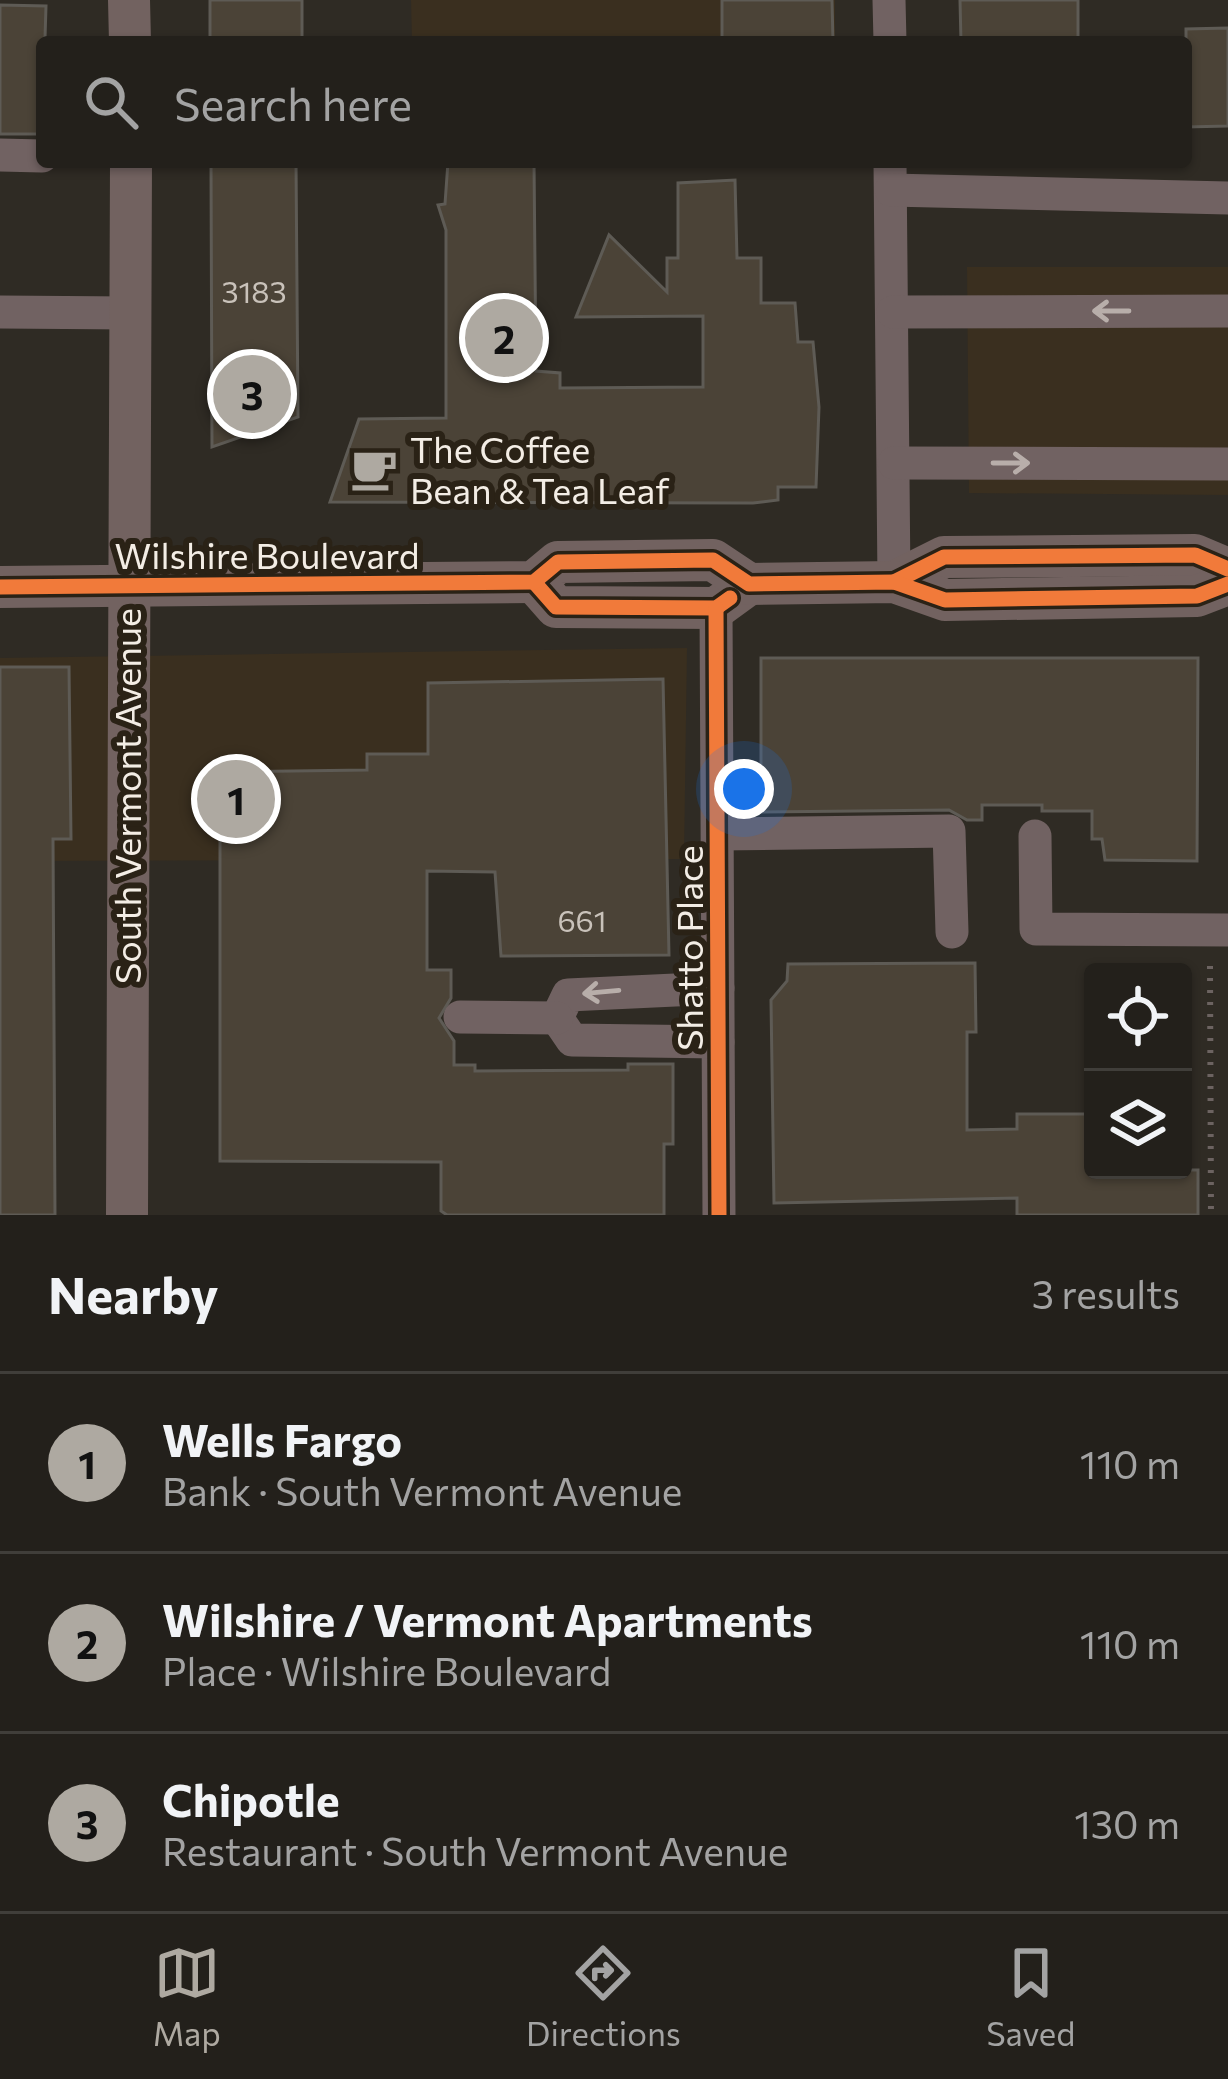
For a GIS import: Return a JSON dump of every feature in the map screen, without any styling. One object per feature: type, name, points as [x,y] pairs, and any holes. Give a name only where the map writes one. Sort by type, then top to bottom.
[{"type":"main road","points":[[129,0],[130,36]]},
{"type":"main road","name":"South Vermont Avenue","points":[[127,1215],[130,168]]},
{"type":"main road","name":"Wilshire Boulevard","points":[[0,587],[534,582],[558,562],[713,560],[733,596],[894,582],[944,557],[1195,555],[1228,569]]},
{"type":"main road","name":"Wilshire Boulevard","points":[[894,582],[945,600],[1197,596],[1228,584]]},
{"type":"street","points":[[889,0],[890,36]]},
{"type":"street","points":[[0,155],[36,156]]},
{"type":"street","points":[[894,582],[891,176],[1228,198]]},
{"type":"street","points":[[893,312],[1228,311]]},
{"type":"street","points":[[0,312],[130,313]]},
{"type":"street","points":[[894,463],[1228,464]]},
{"type":"street","name":"Shatto Place","points":[[719,1215],[718,833],[733,596]]},
{"type":"street","points":[[718,833],[949,831],[952,932]]},
{"type":"street","points":[[1035,836],[1036,929],[1228,930]]},
{"type":"street","points":[[556,1018],[568,995],[718,988]]},
{"type":"street","points":[[460,1017],[556,1018]]},
{"type":"street","points":[[556,1018],[572,1040],[718,1042]]},
{"type":"path","points":[[1210,966],[1211,1215]]},
{"type":"shaded area","points":[[411,0],[835,0],[835,36],[412,36]]},
{"type":"shaded area","points":[[967,267],[1228,267],[1228,495],[969,493]]},
{"type":"shaded area","points":[[687,648],[684,859],[0,861],[0,658]]},
{"type":"building","points":[[210,0],[302,0],[302,36],[210,36]]},
{"type":"building","points":[[722,0],[832,0],[833,36],[722,36]]},
{"type":"building","points":[[960,0],[1078,0],[1078,36],[961,36]]},
{"type":"building","points":[[0,5],[46,6],[45,36],[36,36],[36,134],[0,134]]},
{"type":"building","points":[[1228,28],[1228,126],[1192,127],[1192,36],[1186,36],[1186,29]]},
{"type":"building","points":[[211,168],[296,168],[298,417],[212,447]]},
{"type":"building","points":[[448,168],[534,168],[536,371],[560,373],[560,388],[703,387],[703,316],[576,317],[609,235],[667,292],[667,258],[678,258],[678,183],[735,180],[737,258],[761,258],[761,303],[795,303],[798,342],[813,342],[819,407],[816,487],[778,487],[778,500],[753,503],[330,502],[359,419],[446,418],[446,230],[438,205],[445,204]]},
{"type":"building","points":[[761,658],[1198,658],[1197,861],[1105,860],[1102,839],[1092,839],[1092,811],[1042,811],[1042,805],[982,805],[982,820],[967,820],[949,810],[761,812]]},
{"type":"building","points":[[0,667],[69,667],[71,839],[53,839],[55,1215],[0,1215]]},
{"type":"building","points":[[663,679],[669,955],[501,956],[495,872],[427,871],[427,970],[451,970],[451,998],[439,1018],[454,1041],[454,1065],[475,1065],[475,1071],[628,1070],[628,1064],[673,1064],[673,1144],[664,1144],[664,1215],[447,1215],[441,1211],[441,1162],[220,1161],[220,772],[367,770],[367,754],[428,754],[428,683]]},
{"type":"building","points":[[975,963],[976,1032],[967,1032],[967,1130],[1017,1129],[1017,1114],[1084,1114],[1084,1179],[1192,1179],[1192,1170],[1198,1170],[1198,1215],[1017,1215],[1017,1198],[774,1203],[771,1000],[787,981],[788,964]]},
{"type":"cycle path","points":[[894,582],[944,557],[1195,555],[1228,569]]},
{"type":"cycle path","points":[[0,587],[534,582],[558,562],[713,560],[749,584],[894,582],[945,600],[1197,596],[1228,584]]},
{"type":"cycle path","points":[[534,582],[556,607],[716,608],[730,598]]},
{"type":"cycle path","points":[[716,608],[719,1215]]},
{"type":"place","name":"Wilshire / Vermont Apartments","points":[[504,338]]},
{"type":"place","name":"Chipotle","points":[[252,394]]},
{"type":"place","name":"The Coffee Bean & Tea Leaf","points":[[374,469]]},
{"type":"place","name":"Wells Fargo","points":[[236,799]]}]
